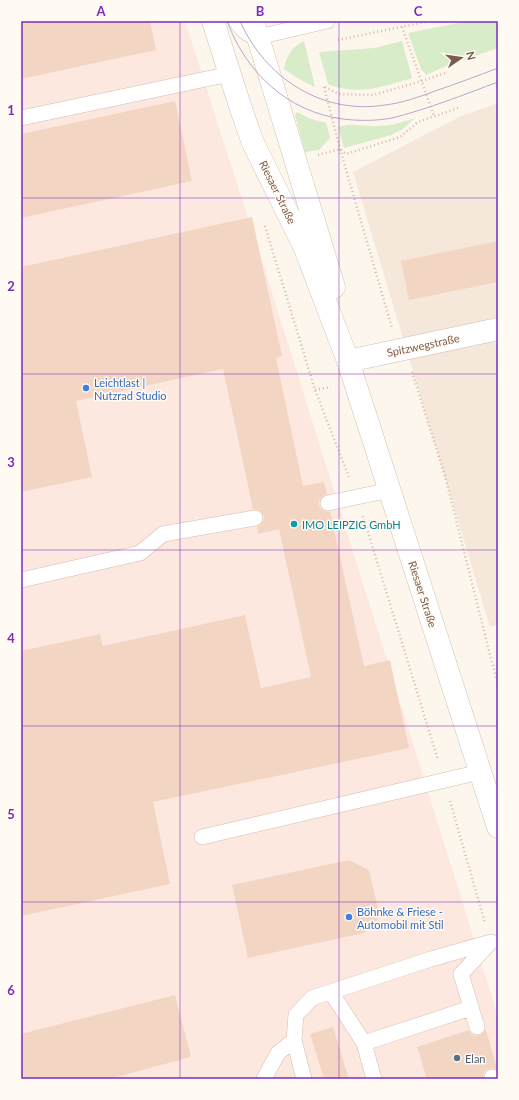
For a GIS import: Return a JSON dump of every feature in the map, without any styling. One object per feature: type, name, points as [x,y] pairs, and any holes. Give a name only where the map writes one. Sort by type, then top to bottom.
[{"type":"main road","name":"Riesaer Straße","points":[[213,21],[254,143],[304,246],[348,361],[498,827]]},
{"type":"main road","name":"Riesaer Straße","points":[[255,29],[336,293],[348,361]]},
{"type":"main road","name":"Spitzwegstraße","points":[[348,361],[498,329]]},
{"type":"lane","points":[[236,21],[246,33],[252,36],[255,29],[327,21]]},
{"type":"lane","points":[[21,118],[230,74]]},
{"type":"lane","points":[[328,503],[390,490]]},
{"type":"lane","points":[[21,580],[140,553],[163,534],[255,518]]},
{"type":"lane","points":[[202,837],[480,772]]},
{"type":"lane","points":[[304,1079],[294,1040],[296,1015],[312,998],[431,959],[494,941]]},
{"type":"lane","points":[[477,1027],[460,974],[494,941]]},
{"type":"lane","points":[[331,992],[364,1042],[374,1079]]},
{"type":"lane","points":[[364,1042],[471,1008]]},
{"type":"lane","points":[[264,1079],[278,1053],[294,1040]]},
{"type":"path","points":[[336,41],[430,21]]},
{"type":"path","points":[[402,26],[434,116]]},
{"type":"path","points":[[448,72],[422,81],[374,94],[339,94],[324,87],[340,149],[394,333],[404,348],[445,476],[488,651],[498,684]]},
{"type":"path","points":[[340,149],[346,154],[400,136],[418,122],[458,108]]},
{"type":"path","points":[[314,157],[340,149]]},
{"type":"path","points":[[262,219],[315,390],[357,497],[494,941]]},
{"type":"shaded area","points":[[21,21],[185,21],[277,308],[498,1016],[498,1079],[21,1079]]},
{"type":"shaded area","points":[[498,103],[498,625],[490,627],[353,172],[461,116]]},
{"type":"green space","points":[[468,21],[498,21],[498,48],[446,66],[426,75],[421,69],[408,33]]},
{"type":"green space","points":[[304,41],[315,87],[284,69],[290,52]]},
{"type":"green space","points":[[402,41],[412,78],[380,87],[360,90],[339,88],[328,84],[319,52],[374,48]]},
{"type":"green space","points":[[297,112],[311,119],[326,123],[330,138],[319,150],[305,152],[295,115]]},
{"type":"green space","points":[[415,118],[403,129],[391,135],[344,148],[338,127],[348,125],[388,125]]},
{"type":"building","points":[[21,21],[150,21],[156,50],[21,79]]},
{"type":"building","points":[[175,101],[192,181],[21,218],[21,134]]},
{"type":"building","points":[[252,217],[282,356],[276,358],[303,486],[324,482],[327,494],[319,501],[319,505],[321,509],[330,512],[364,666],[390,660],[409,748],[153,802],[170,884],[21,916],[21,651],[100,634],[103,646],[245,615],[261,688],[311,677],[279,529],[258,534],[257,527],[263,521],[264,516],[258,510],[253,509],[223,369],[76,401],[92,477],[21,492],[21,267]]},
{"type":"building","points":[[498,241],[498,282],[409,300],[401,261]]},
{"type":"building","points":[[349,860],[369,870],[380,917],[364,933],[248,958],[232,885]]},
{"type":"building","points":[[175,995],[191,1057],[109,1079],[21,1079],[21,1034]]},
{"type":"building","points":[[333,1027],[349,1079],[324,1079],[310,1034]]},
{"type":"building","name":"Elan","points":[[469,1030],[471,1034],[475,1036],[480,1035],[486,1030],[498,1071],[493,1068],[488,1069],[484,1072],[483,1079],[427,1079],[417,1047]]},
{"type":"tram line","points":[[227,21],[235,40],[245,57],[272,87],[287,99],[304,108],[323,115],[355,120],[392,118],[432,106],[498,82]]},
{"type":"tram line","points":[[240,21],[264,60],[280,75],[298,88],[318,98],[339,104],[362,107],[398,103],[459,83],[498,68]]},
{"type":"place","name":"Leichtlast | Nutzrad Studio","points":[[86,388]]},
{"type":"place","name":"IMO LEIPZIG GmbH","points":[[294,524]]},
{"type":"place","name":"Böhnke & Friese - Automobil mit Stil","points":[[349,917]]},
{"type":"place","name":"Elan","points":[[457,1058]]}]
